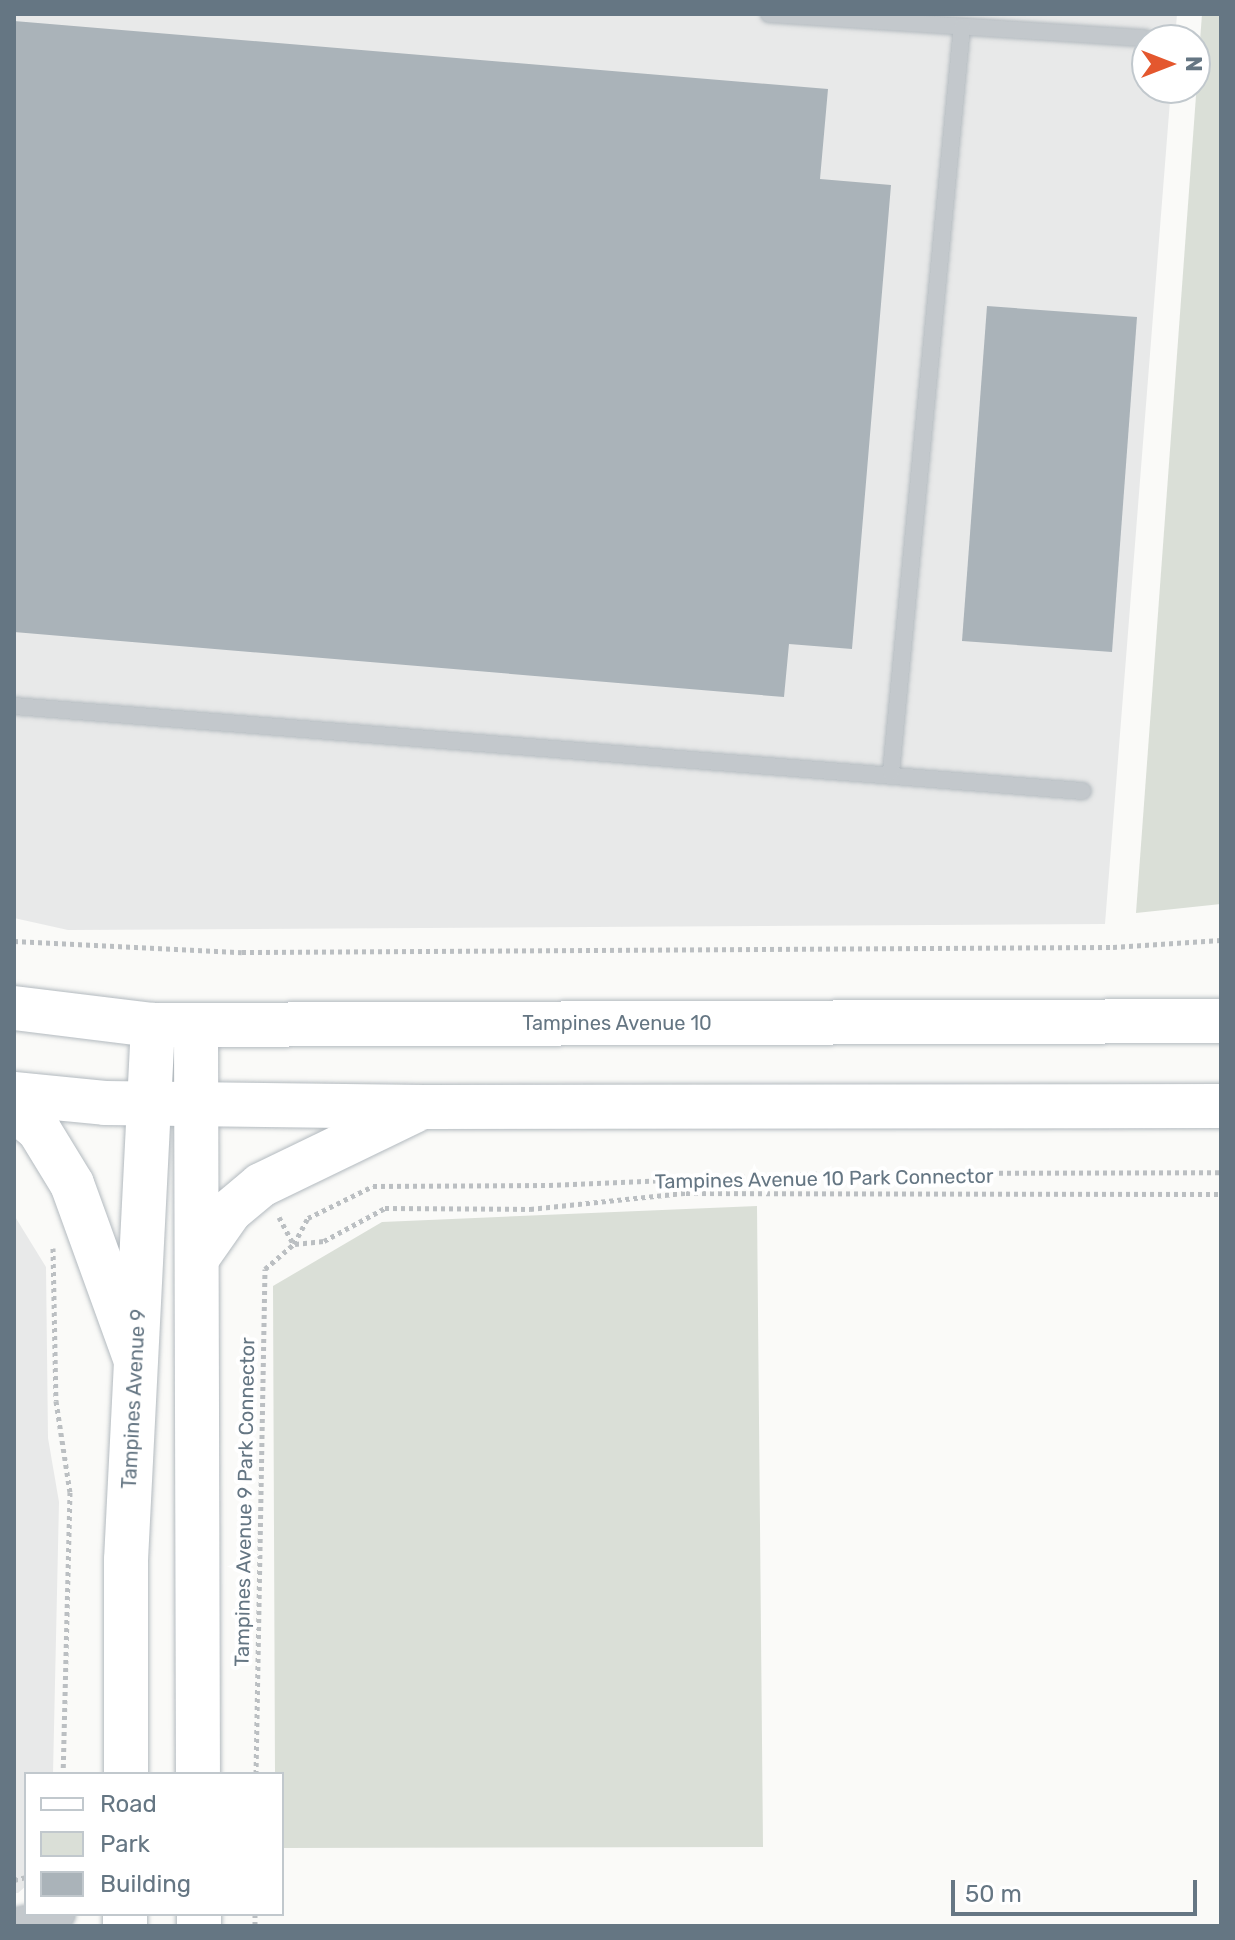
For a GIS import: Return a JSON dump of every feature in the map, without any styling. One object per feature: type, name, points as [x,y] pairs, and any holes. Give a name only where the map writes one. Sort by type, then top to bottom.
[{"type":"main road","name":"Tampines Avenue 10","points":[[14,1008],[153,1025],[1221,1021]]},
{"type":"main road","name":"Tampines Avenue 9","points":[[126,1772],[135,1358],[153,1025]]},
{"type":"main road","points":[[196,1025],[198,1772]]},
{"type":"main road","points":[[14,1094],[150,1102],[424,1107],[1221,1106]]},
{"type":"main road","points":[[197,1258],[230,1211],[261,1185],[424,1107]]},
{"type":"main road","points":[[14,1109],[39,1130],[72,1184],[135,1358]]},
{"type":"street","points":[[14,1925],[51,1916]]},
{"type":"lane","points":[[769,14],[1131,37]]},
{"type":"lane","points":[[891,772],[962,27]]},
{"type":"lane","points":[[14,706],[891,772],[1083,791]]},
{"type":"path","points":[[14,941],[114,949],[273,952],[1097,947],[1221,940]]},
{"type":"path","name":"Tampines Avenue 9 Park Connector","points":[[256,1772],[265,1269],[294,1244],[308,1218],[373,1186],[549,1185],[879,1172],[1221,1172]]},
{"type":"path","name":"Tampines Avenue 10 Park Connector","points":[[294,1244],[324,1241],[385,1208],[530,1209],[686,1193],[1221,1194]]},
{"type":"path","points":[[53,1234],[56,1401],[70,1492],[63,1772]]},
{"type":"shaded area","points":[[14,14],[1177,14],[1176,24],[1131,24],[1131,104],[1170,104],[1105,924],[68,930],[14,918]]},
{"type":"shaded area","points":[[14,1215],[46,1267],[48,1438],[59,1502],[53,1772],[24,1772],[24,1888],[14,1893]]},
{"type":"green space","points":[[1202,14],[1221,14],[1221,904],[1136,913],[1195,104],[1211,104],[1211,24],[1201,24]]},
{"type":"green space","points":[[757,1206],[763,1847],[284,1848],[284,1772],[275,1772],[273,1286],[382,1222]]},
{"type":"building","points":[[14,21],[828,89],[820,179],[891,185],[852,649],[789,644],[784,697],[14,632]]},
{"type":"building","points":[[987,306],[1137,317],[1112,652],[962,641]]}]
